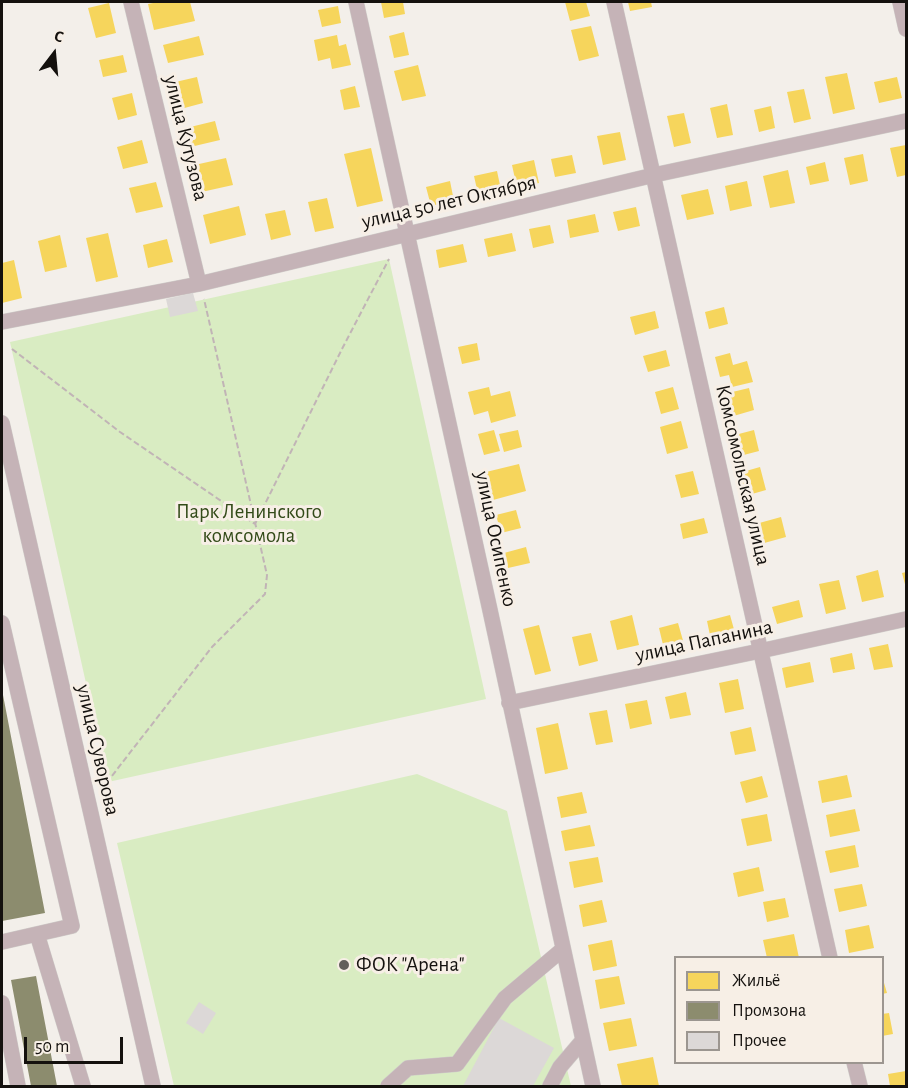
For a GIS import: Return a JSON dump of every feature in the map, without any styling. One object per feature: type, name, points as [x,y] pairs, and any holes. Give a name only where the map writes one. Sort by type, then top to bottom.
[{"type":"street","name":"улица Кутузова","points":[[131,2],[200,284]]},
{"type":"street","name":"улица Осипенко","points":[[356,2],[409,233],[593,1086]]},
{"type":"street","name":"Комсомольская улица","points":[[614,2],[830,956]]},
{"type":"street","points":[[900,2],[906,29]]},
{"type":"street","name":"улица 50 лет Октября","points":[[2,322],[200,284],[654,175],[906,121]]},
{"type":"street","name":"улица Суворова","points":[[2,423],[153,1086]]},
{"type":"street","name":"улица Папанина","points":[[509,702],[906,619]]},
{"type":"street","points":[[2,623],[72,926],[2,942]]},
{"type":"street","points":[[37,934],[82,1086]]},
{"type":"street","points":[[388,1086],[408,1068],[457,1064],[505,998],[563,949]]},
{"type":"street","points":[[2,1003],[18,1086]]},
{"type":"street","points":[[550,1086],[560,1067],[583,1040]]},
{"type":"street","points":[[854,1064],[860,1086]]},
{"type":"path","points":[[255,524],[389,259]]},
{"type":"path","points":[[88,805],[212,646],[265,594],[267,575],[204,299]]},
{"type":"path","points":[[12,349],[120,432],[255,524]]},
{"type":"green space","name":"Парк Ленинского комсомола","points":[[389,259],[486,699],[108,782],[10,342]]},
{"type":"green space","name":"ФОК \"Арена\"","points":[[417,774],[507,811],[571,1086],[174,1086],[117,843]]},
{"type":"building: Жильё","points":[[190,2],[195,21],[154,30],[148,4]]},
{"type":"building: Жильё","points":[[381,2],[403,2],[405,14],[384,18]]},
{"type":"building: Жильё","points":[[565,2],[586,2],[590,16],[570,21]]},
{"type":"building: Жильё","points":[[628,2],[651,2],[652,7],[630,11]]},
{"type":"building: Жильё","points":[[109,3],[116,33],[96,38],[88,8]]},
{"type":"building: Жильё","points":[[338,6],[341,23],[322,27],[318,10]]},
{"type":"building: Жильё","points":[[591,26],[599,56],[579,61],[571,30]]},
{"type":"building: Жильё","points":[[404,32],[409,55],[394,58],[389,36]]},
{"type":"building: Жильё","points":[[337,35],[339,46],[346,44],[351,65],[332,69],[330,58],[318,61],[314,40]]},
{"type":"building: Жильё","points":[[199,36],[204,55],[168,63],[163,45]]},
{"type":"building: Жильё","points":[[123,55],[127,72],[103,77],[99,60]]},
{"type":"building: Жильё","points":[[418,65],[426,96],[402,101],[394,71]]},
{"type":"building: Жильё","points":[[847,73],[855,109],[833,114],[825,77]]},
{"type":"building: Жильё","points":[[197,77],[203,103],[177,110],[171,83]]},
{"type":"building: Жильё","points":[[897,77],[902,98],[879,103],[874,82]]},
{"type":"building: Жильё","points":[[355,86],[360,107],[344,110],[340,90]]},
{"type":"building: Жильё","points":[[804,89],[811,119],[794,123],[787,92]]},
{"type":"building: Жильё","points":[[132,93],[137,115],[118,120],[112,98]]},
{"type":"building: Жильё","points":[[727,104],[733,135],[717,138],[710,108]]},
{"type":"building: Жильё","points":[[771,106],[775,128],[759,132],[754,110]]},
{"type":"building: Жильё","points":[[684,113],[691,143],[674,147],[667,116]]},
{"type":"building: Жильё","points":[[215,121],[220,140],[186,148],[182,129]]},
{"type":"building: Жильё","points":[[620,132],[626,160],[603,165],[597,136]]},
{"type":"building: Жильё","points":[[142,140],[148,163],[123,169],[117,147]]},
{"type":"building: Жильё","points":[[906,145],[906,175],[897,177],[890,148]]},
{"type":"building: Жильё","points":[[371,148],[383,201],[357,207],[344,154]]},
{"type":"building: Жильё","points":[[863,154],[868,181],[850,185],[844,158]]},
{"type":"building: Жильё","points":[[572,155],[576,173],[555,177],[551,159]]},
{"type":"building: Жильё","points":[[226,158],[233,185],[197,193],[190,166]]},
{"type":"building: Жильё","points":[[534,160],[539,183],[517,188],[512,165]]},
{"type":"building: Жильё","points":[[825,162],[829,181],[810,185],[806,167]]},
{"type":"building: Жильё","points":[[788,170],[795,203],[770,208],[763,176]]},
{"type":"building: Жильё","points":[[497,171],[501,190],[478,194],[474,176]]},
{"type":"building: Жильё","points":[[450,181],[454,201],[431,206],[426,187]]},
{"type":"building: Жильё","points":[[747,181],[752,206],[730,211],[725,186]]},
{"type":"building: Жильё","points":[[156,182],[163,207],[136,213],[129,188]]},
{"type":"building: Жильё","points":[[708,189],[714,214],[687,220],[681,195]]},
{"type":"building: Жильё","points":[[327,198],[334,228],[315,232],[308,202]]},
{"type":"building: Жильё","points":[[239,206],[246,235],[210,244],[203,215]]},
{"type":"building: Жильё","points":[[636,207],[640,226],[618,231],[613,212]]},
{"type":"building: Жильё","points":[[285,210],[291,235],[271,240],[265,214]]},
{"type":"building: Жильё","points":[[595,214],[599,232],[570,238],[567,220]]},
{"type":"building: Жильё","points":[[550,225],[554,243],[533,248],[529,229]]},
{"type":"building: Жильё","points":[[108,233],[118,277],[96,282],[86,238]]},
{"type":"building: Жильё","points":[[512,233],[516,251],[488,257],[484,239]]},
{"type":"building: Жильё","points":[[60,235],[67,267],[45,272],[38,241]]},
{"type":"building: Жильё","points":[[167,239],[173,262],[148,268],[143,245]]},
{"type":"building: Жильё","points":[[463,244],[467,262],[439,268],[436,250]]},
{"type":"building: Жильё","points":[[14,260],[22,298],[2,303],[2,263]]},
{"type":"building: Жильё","points":[[724,307],[728,324],[709,329],[705,312]]},
{"type":"building: Жильё","points":[[655,311],[659,328],[635,335],[630,317]]},
{"type":"building: Жильё","points":[[477,343],[480,360],[462,364],[458,347]]},
{"type":"building: Жильё","points":[[666,350],[670,366],[648,372],[643,356]]},
{"type":"building: Жильё","points":[[730,353],[733,365],[747,361],[753,382],[732,387],[729,375],[720,377],[715,357]]},
{"type":"building: Жильё","points":[[489,387],[491,396],[510,391],[516,416],[491,423],[488,411],[474,415],[468,392]]},
{"type":"building: Жильё","points":[[673,387],[679,409],[661,414],[655,392]]},
{"type":"building: Жильё","points":[[749,388],[754,410],[730,417],[724,394]]},
{"type":"building: Жильё","points":[[681,421],[688,448],[667,454],[660,427]]},
{"type":"building: Жильё","points":[[494,430],[500,451],[484,455],[478,434]]},
{"type":"building: Жильё","points":[[518,430],[522,447],[504,452],[499,434]]},
{"type":"building: Жильё","points":[[754,430],[759,451],[736,457],[731,436]]},
{"type":"building: Жильё","points":[[519,464],[526,491],[493,500],[486,472]]},
{"type":"building: Жильё","points":[[760,467],[766,490],[745,496],[739,473]]},
{"type":"building: Жильё","points":[[693,471],[699,494],[681,498],[675,475]]},
{"type":"building: Жильё","points":[[516,510],[521,528],[501,533],[496,515]]},
{"type":"building: Жильё","points":[[781,517],[786,537],[757,545],[752,525]]},
{"type":"building: Жильё","points":[[704,518],[708,533],[683,539],[680,524]]},
{"type":"building: Жильё","points":[[526,547],[530,563],[508,568],[504,553]]},
{"type":"building: Жильё","points":[[878,570],[884,597],[862,602],[856,576]]},
{"type":"building: Жильё","points":[[906,572],[906,588],[902,573]]},
{"type":"building: Жильё","points":[[839,580],[846,609],[826,614],[819,584]]},
{"type":"building: Жильё","points":[[799,600],[803,617],[777,624],[772,607]]},
{"type":"building: Жильё","points":[[632,615],[639,645],[617,650],[610,621]]},
{"type":"building: Жильё","points":[[730,615],[735,633],[711,640],[707,621]]},
{"type":"building: Жильё","points":[[678,623],[684,644],[664,649],[659,628]]},
{"type":"building: Жильё","points":[[539,625],[551,671],[535,675],[523,629]]},
{"type":"building: Жильё","points":[[591,633],[598,661],[579,666],[572,637]]},
{"type":"building: Жильё","points":[[888,644],[893,667],[874,670],[869,648]]},
{"type":"building: Жильё","points":[[852,653],[855,669],[833,673],[830,658]]},
{"type":"building: Жильё","points":[[810,662],[814,682],[786,688],[782,668]]},
{"type":"building: Жильё","points":[[738,679],[744,709],[725,713],[719,683]]},
{"type":"building: Жильё","points":[[686,692],[691,715],[670,719],[665,697]]},
{"type":"building: Жильё","points":[[647,700],[652,724],[630,729],[625,704]]},
{"type":"building: Жильё","points":[[607,710],[613,742],[596,745],[589,713]]},
{"type":"building: Жильё","points":[[558,723],[568,769],[545,774],[536,728]]},
{"type":"building: Жильё","points":[[751,727],[756,751],[735,755],[730,732]]},
{"type":"building: Жильё","points":[[847,775],[852,797],[822,803],[818,781]]},
{"type":"building: Жильё","points":[[762,776],[768,797],[746,803],[740,782]]},
{"type":"building: Жильё","points":[[582,792],[587,813],[561,818],[557,797]]},
{"type":"building: Жильё","points":[[855,809],[860,831],[830,837],[826,815]]},
{"type":"building: Жильё","points":[[767,814],[772,841],[747,846],[741,819]]},
{"type":"building: Жильё","points":[[590,825],[595,846],[565,851],[561,831]]},
{"type":"building: Жильё","points":[[855,845],[859,867],[830,873],[825,851]]},
{"type":"building: Жильё","points":[[598,857],[603,882],[574,888],[569,862]]},
{"type":"building: Жильё","points":[[759,867],[764,891],[738,897],[733,873]]},
{"type":"building: Жильё","points":[[862,884],[867,906],[839,912],[834,889]]},
{"type":"building: Жильё","points":[[785,898],[789,917],[767,922],[763,902]]},
{"type":"building: Жильё","points":[[602,900],[607,922],[583,927],[579,905]]},
{"type":"building: Жильё","points":[[869,925],[874,948],[849,953],[845,930]]},
{"type":"building: Жильё","points":[[794,934],[799,956],[767,956],[763,940]]},
{"type":"building: Жильё","points":[[612,940],[617,966],[593,971],[588,945]]},
{"type":"building: Жильё","points":[[619,976],[625,1004],[600,1009],[595,980]]},
{"type":"building: Жильё","points":[[889,1013],[893,1034],[884,1036],[884,1014]]},
{"type":"building: Жильё","points":[[631,1018],[637,1046],[609,1051],[603,1023]]},
{"type":"building: Жильё","points":[[653,1057],[659,1086],[622,1086],[617,1064]]},
{"type":"building: Жильё","points":[[906,1071],[906,1086],[890,1086],[888,1074]]},
{"type":"building: Промзона","points":[[2,695],[45,913],[2,921]]},
{"type":"building: Промзона","points":[[36,976],[57,1086],[31,1086],[11,980]]},
{"type":"building: Прочее","points":[[193,293],[198,311],[170,317],[166,299]]},
{"type":"building: Прочее","points":[[199,1002],[216,1013],[203,1034],[186,1023]]},
{"type":"building: Прочее","points":[[499,1018],[554,1048],[533,1086],[463,1086]]},
{"type":"place","name":"ФОК \"Арена\"","points":[[344,965]]}]
